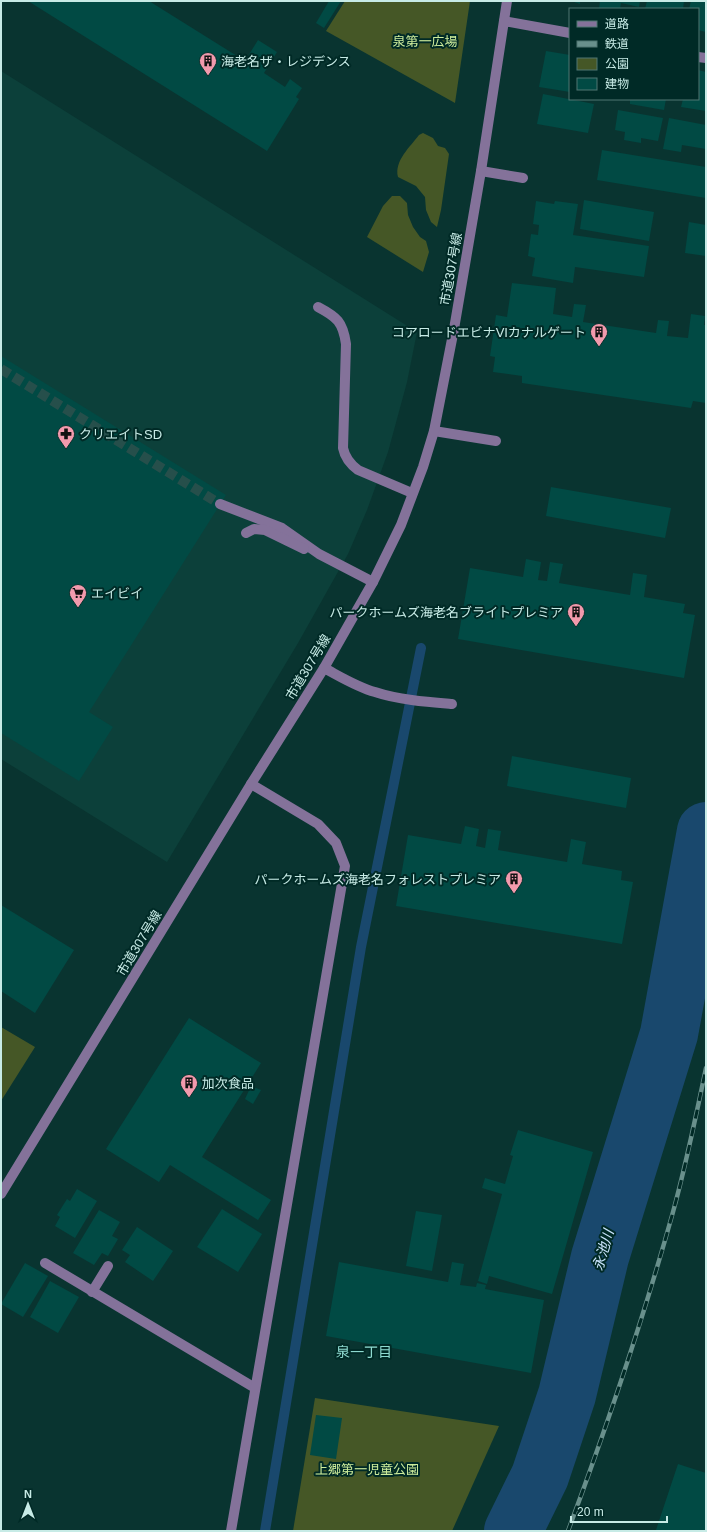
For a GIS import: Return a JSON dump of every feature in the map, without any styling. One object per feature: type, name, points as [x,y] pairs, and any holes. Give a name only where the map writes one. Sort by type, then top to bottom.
[{"type":"street","name":"市道307号線","points":[[1,1194],[251,784],[324,668],[374,582],[401,525],[423,467],[434,431],[454,329],[481,171],[507,1]]},
{"type":"street","points":[[504,21],[569,33]]},
{"type":"street","points":[[481,171],[523,178]]},
{"type":"street","points":[[318,306],[339,321],[344,331],[346,344],[343,448],[346,458],[351,465],[358,470],[412,493]]},
{"type":"street","points":[[434,431],[496,441]]},
{"type":"street","points":[[220,504],[282,528],[320,554]]},
{"type":"street","points":[[246,533],[254,529],[265,530],[320,554],[374,582]]},
{"type":"street","points":[[324,668],[375,693],[452,704]]},
{"type":"street","points":[[231,1531],[345,866],[336,843],[318,824],[251,784]]},
{"type":"street","points":[[45,1263],[255,1388]]},
{"type":"street","points":[[92,1292],[108,1266]]},
{"type":"shaded area","points":[[1,71],[417,332],[407,382],[388,452],[367,510],[348,554],[298,643],[167,862],[1,759]]},
{"type":"green space","name":"泉第一広場","points":[[345,1],[470,1],[455,103],[326,31]]},
{"type":"green space","points":[[423,133],[433,138],[438,146],[445,148],[449,154],[437,227],[431,222],[426,210],[425,197],[416,186],[398,177],[397,171],[398,165],[407,149],[419,135]]},
{"type":"green space","points":[[392,196],[400,196],[407,203],[408,215],[413,227],[420,237],[426,241],[429,252],[423,272],[367,237],[383,206]]},
{"type":"green space","points":[[1,1027],[35,1047],[1,1101]]},
{"type":"green space","name":"上郷第一児童公園","points":[[315,1398],[499,1426],[452,1531],[293,1531]]},
{"type":"building","name":"海老名ザ・レジデンス","points":[[28,1],[149,1],[245,61],[258,40],[277,52],[264,73],[285,87],[290,79],[302,88],[296,97],[299,99],[267,151]]},
{"type":"building","points":[[329,1],[341,1],[324,28],[316,23]]},
{"type":"building","points":[[571,1],[580,1],[580,4]]},
{"type":"building","points":[[600,1],[640,1],[639,7],[621,3],[620,8],[599,8]]},
{"type":"building","points":[[647,1],[684,1],[683,8],[645,8]]},
{"type":"building","points":[[691,1],[706,1],[706,32],[699,30],[699,8],[689,8]]},
{"type":"building","points":[[546,51],[569,55],[569,92],[539,87]]},
{"type":"building","points":[[699,70],[706,72],[706,111],[681,107],[683,100],[699,100]]},
{"type":"building","points":[[543,94],[594,104],[588,133],[537,124]]},
{"type":"building","points":[[630,100],[666,100],[664,110],[630,104]]},
{"type":"building","points":[[618,110],[663,118],[658,141],[641,138],[641,143],[624,140],[625,132],[615,130]]},
{"type":"building","points":[[669,118],[706,125],[706,149],[682,145],[681,152],[663,149]]},
{"type":"building","points":[[602,150],[706,167],[706,198],[597,180]]},
{"type":"building","points":[[584,200],[654,212],[649,241],[580,229]]},
{"type":"building","points":[[536,201],[554,204],[555,201],[578,204],[573,235],[649,246],[644,277],[575,267],[573,283],[532,276],[535,258],[528,256],[531,234],[538,235],[539,225],[533,224]]},
{"type":"building","points":[[689,222],[706,225],[706,256],[685,253]]},
{"type":"building","name":"コアロードエビナVIカナルゲート","points":[[512,283],[556,288],[553,314],[572,317],[574,304],[586,305],[583,322],[656,333],[658,320],[669,321],[667,336],[688,338],[691,314],[705,316],[706,403],[693,401],[691,408],[522,383],[522,376],[493,372],[495,357],[490,356],[496,315],[507,317]]},
{"type":"building","name":"エイビイ","points":[[1,356],[226,495],[89,712],[113,727],[79,781],[1,733]]},
{"type":"building","points":[[551,487],[671,508],[665,538],[546,516]]},
{"type":"building","name":"パークホームズ海老名ブライトプレミア","points":[[526,559],[541,562],[538,580],[547,581],[550,562],[563,564],[559,583],[630,595],[633,573],[647,575],[644,597],[685,604],[683,613],[695,615],[684,678],[458,639],[470,568],[523,577]]},
{"type":"building","points":[[512,756],[631,778],[626,808],[507,786]]},
{"type":"building","name":"パークホームズ海老名フォレストプレミア","points":[[465,826],[479,829],[476,846],[485,848],[488,829],[501,831],[498,850],[567,862],[571,839],[586,842],[582,864],[622,871],[621,880],[633,882],[622,944],[396,906],[408,835],[461,844]]},
{"type":"building","points":[[1,905],[74,950],[35,1013],[1,991]]},
{"type":"building","name":"加次食品","points":[[189,1018],[261,1063],[202,1157],[271,1200],[258,1220],[170,1165],[159,1182],[106,1149]]},
{"type":"building","points":[[251,1086],[261,1090],[253,1104],[245,1099]]},
{"type":"building","points":[[518,1130],[593,1152],[552,1294],[489,1276],[487,1284],[478,1281],[502,1194],[482,1188],[485,1178],[505,1184],[513,1156],[510,1155]]},
{"type":"building","points":[[77,1189],[97,1201],[75,1238],[55,1226],[60,1217],[57,1215],[67,1199],[70,1201]]},
{"type":"building","points":[[222,1209],[262,1234],[238,1272],[197,1247]]},
{"type":"building","points":[[99,1210],[120,1222],[112,1236],[118,1239],[108,1256],[102,1253],[94,1265],[73,1253]]},
{"type":"building","points":[[416,1211],[442,1215],[432,1271],[406,1266]]},
{"type":"building","points":[[137,1227],[173,1251],[153,1281],[125,1262],[130,1255],[122,1250]]},
{"type":"building","points":[[339,1262],[448,1282],[452,1262],[464,1264],[460,1285],[476,1287],[477,1283],[486,1285],[485,1289],[544,1300],[531,1373],[326,1336]]},
{"type":"building","points":[[25,1263],[48,1276],[23,1317],[1,1304]]},
{"type":"building","points":[[50,1281],[79,1297],[58,1333],[30,1317]]},
{"type":"building","points":[[316,1415],[342,1418],[336,1459],[310,1455]]},
{"type":"building","points":[[678,1464],[706,1473],[706,1531],[656,1530]]},
{"type":"waterway","points":[[265,1531],[361,947],[421,648]]},
{"type":"waterway","name":"永池川","points":[[513,1531],[540,1476],[567,1395],[600,1257],[669,1034],[706,831]]},
{"type":"tunnel","points":[[1,369],[220,504]]},
{"type":"railway","points":[[568,1531],[624,1373],[649,1293],[673,1212],[691,1140],[706,1068]]},
{"type":"place","name":"海老名ザ・レジデンス","points":[[208,76]]},
{"type":"place","name":"コアロードエビナVIカナルゲート","points":[[599,347]]},
{"type":"place","name":"クリエイトSD","points":[[66,449]]},
{"type":"place","name":"エイビイ","points":[[78,608]]},
{"type":"place","name":"パークホームズ海老名ブライトプレミア","points":[[576,627]]},
{"type":"place","name":"パークホームズ海老名フォレストプレミア","points":[[514,894]]},
{"type":"place","name":"加次食品","points":[[189,1098]]},
{"type":"district","name":"泉一丁目","points":[[364,1352]]}]
